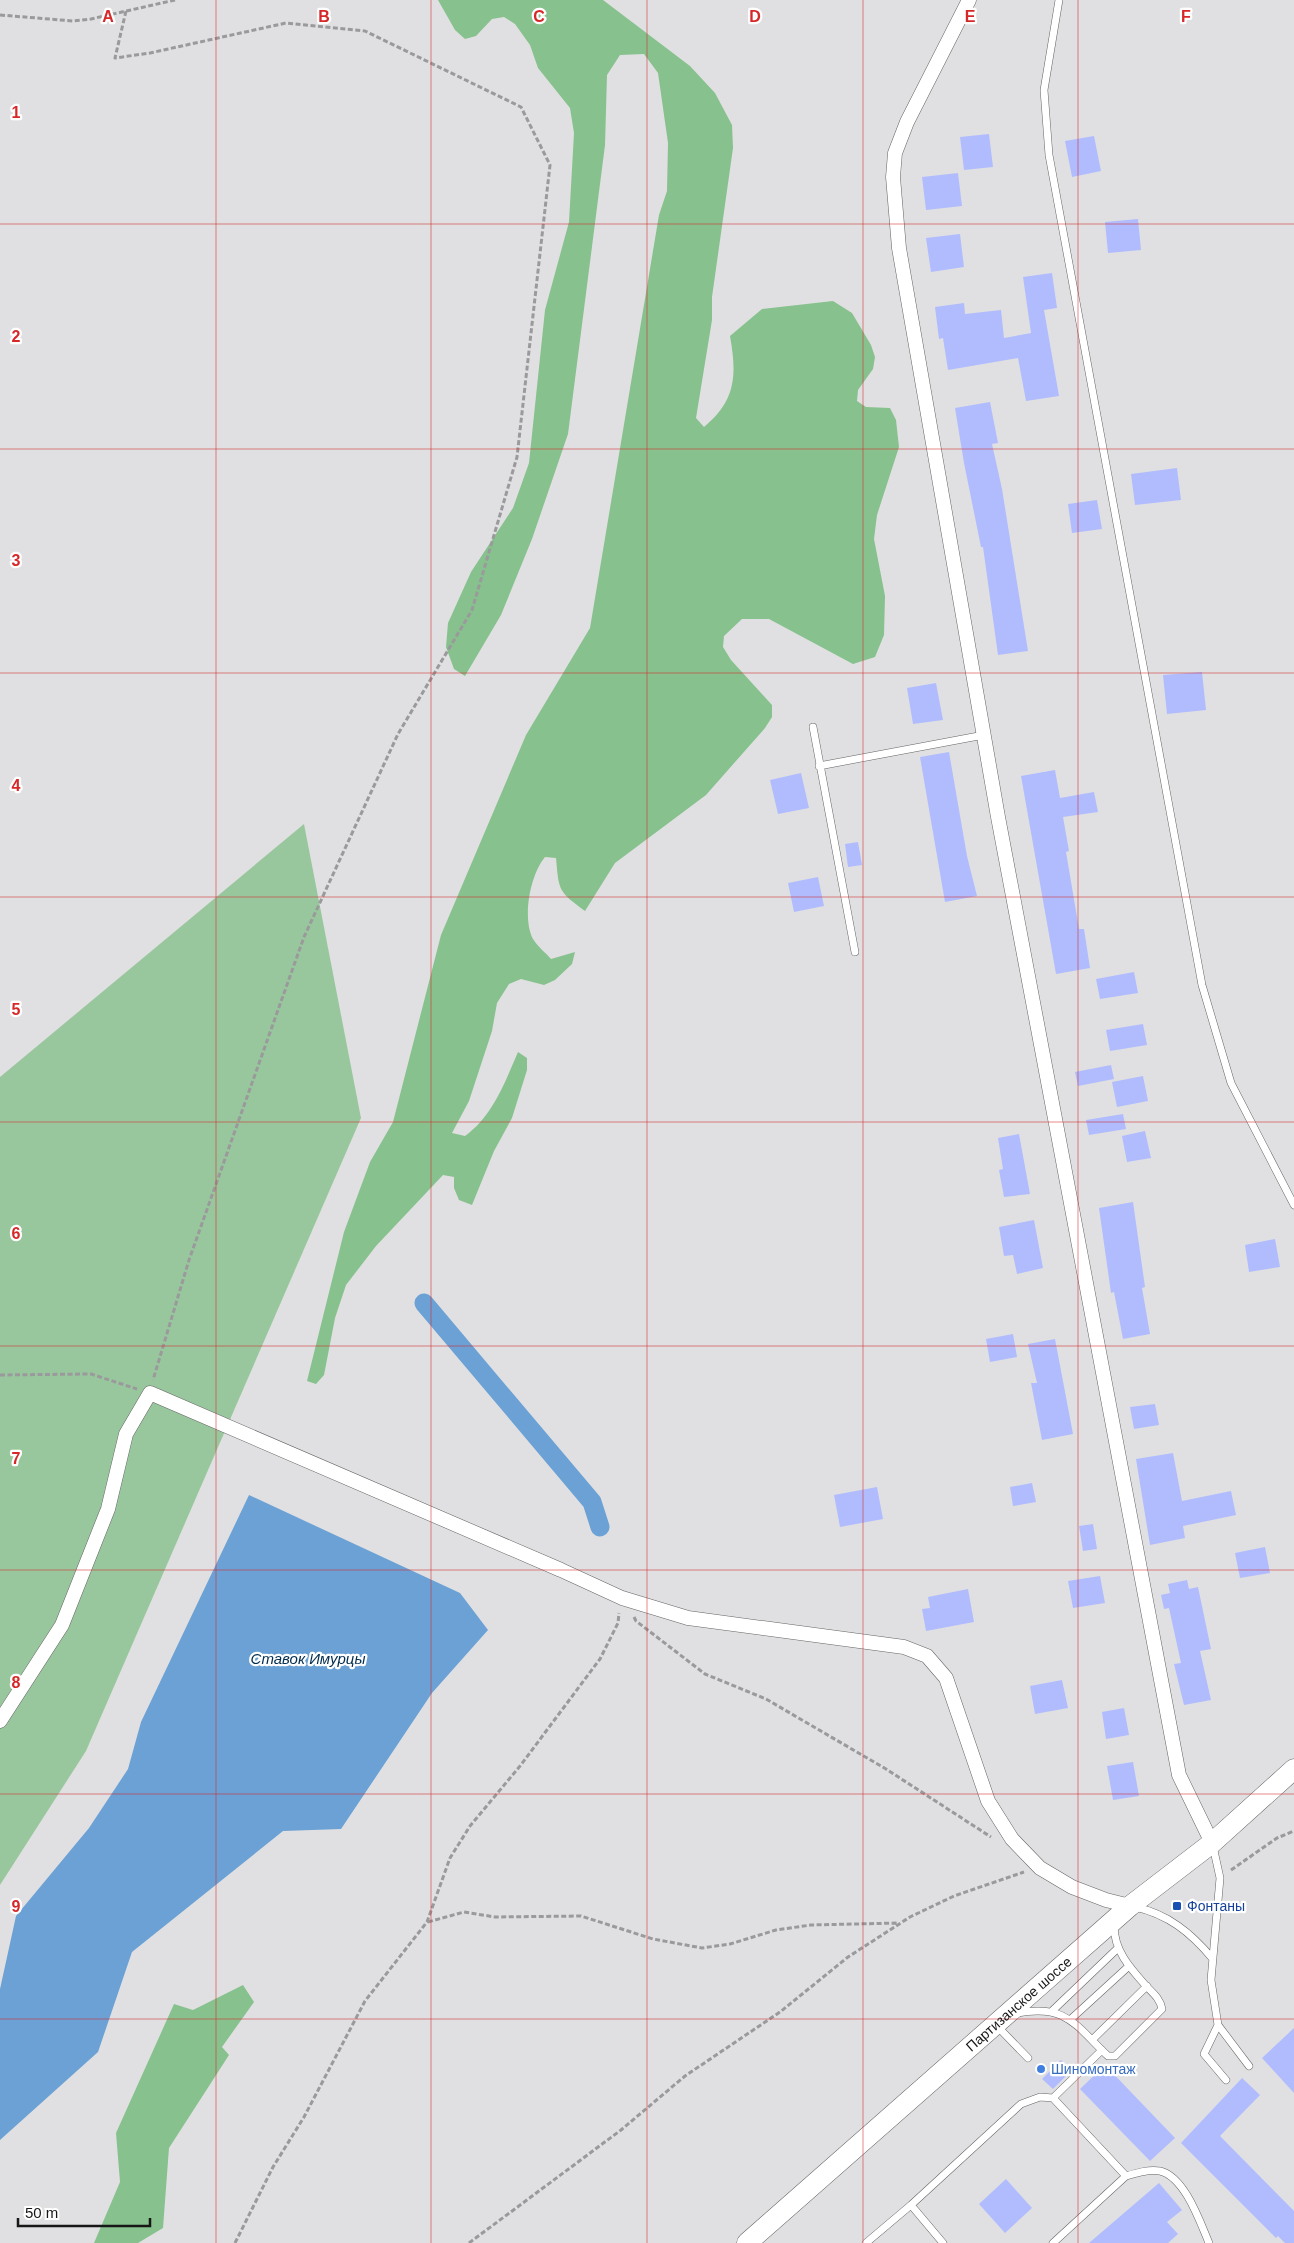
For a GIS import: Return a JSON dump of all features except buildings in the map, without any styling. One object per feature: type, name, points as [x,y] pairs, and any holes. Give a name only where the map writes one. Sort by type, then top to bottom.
[{"type":"main road","name":"Партизанское шоссе","points":[[747,2243],[1130,1906],[1212,1843],[1294,1769]]},
{"type":"street","points":[[969,0],[907,122],[896,153],[893,177],[899,248],[984,735],[1179,1775],[1212,1843]]},
{"type":"street","points":[[0,1721],[62,1625],[108,1509],[126,1434],[150,1393],[622,1598],[688,1618],[904,1647],[927,1656],[946,1678],[988,1801],[1012,1839],[1040,1868],[1072,1887],[1106,1900],[1130,1906]]},
{"type":"lane","points":[[1059,0],[1044,90],[1050,155],[1202,985],[1231,1083],[1294,1205]]},
{"type":"lane","points":[[813,727],[854,952]]},
{"type":"lane","points":[[820,766],[984,735]]},
{"type":"lane","points":[[1212,1843],[1220,1878],[1211,1980],[1218,2026],[1249,2066]]},
{"type":"lane","points":[[1130,1906],[1166,1917],[1197,1940],[1212,1958]]},
{"type":"lane","points":[[1028,2058],[1001,2020],[1028,2011],[1051,2012],[1071,2019],[1108,2056],[1115,2056],[1162,2009],[1160,2000],[1128,1966],[1118,1949],[1114,1934],[1114,1920]]},
{"type":"lane","points":[[1051,2012],[1118,1949]]},
{"type":"lane","points":[[1071,2019],[1128,1966]]},
{"type":"lane","points":[[1092,2040],[1147,1986]]},
{"type":"lane","points":[[1218,2026],[1204,2054],[1226,2080]]},
{"type":"lane","points":[[1053,2098],[1102,2050]]},
{"type":"lane","points":[[866,2243],[912,2206],[1021,2104],[1040,2097],[1053,2098],[1126,2176]]},
{"type":"lane","points":[[1053,2243],[1126,2176],[1141,2171],[1161,2171],[1181,2186],[1195,2210],[1209,2243]]},
{"type":"lane","points":[[912,2206],[943,2243]]},
{"type":"path","points":[[0,15],[73,21],[175,0]]},
{"type":"path","points":[[0,1375],[91,1374],[150,1393],[189,1260],[304,937],[398,734],[472,610],[517,457],[550,165],[522,107],[365,31],[286,23],[150,53],[115,58],[126,11]]},
{"type":"path","points":[[622,1598],[636,1621],[705,1674],[766,1699],[886,1769],[1000,1842]]},
{"type":"path","points":[[235,2243],[265,2182],[304,2117],[365,2000],[427,1922],[450,1858],[470,1826],[520,1766],[600,1659],[618,1623],[622,1598]]},
{"type":"path","points":[[1220,1878],[1277,1838],[1294,1831]]},
{"type":"path","points":[[469,2243],[621,2130],[685,2076],[780,2012],[848,1957],[900,1923],[954,1896],[1008,1876],[1040,1868]]},
{"type":"path","points":[[427,1922],[464,1912],[496,1916],[581,1916],[654,1939],[702,1948],[730,1944],[776,1930],[900,1923]]},
{"type":"green space","points":[[438,0],[603,0],[690,66],[715,93],[732,125],[733,148],[712,297],[712,320],[696,418],[704,427],[723,407],[732,386],[733,363],[730,336],[762,309],[833,301],[852,313],[871,345],[875,357],[873,369],[858,390],[857,401],[866,407],[890,408],[896,420],[899,447],[877,515],[874,539],[885,596],[884,635],[875,657],[853,664],[769,619],[742,619],[724,636],[723,647],[731,660],[772,705],[772,717],[765,728],[706,795],[615,863],[585,911],[565,894],[559,884],[556,858],[545,857],[535,874],[529,897],[528,920],[530,930],[535,942],[551,959],[575,952],[572,964],[555,980],[544,985],[521,979],[509,984],[497,1003],[492,1031],[469,1101],[452,1133],[465,1136],[483,1119],[497,1098],[518,1052],[527,1058],[527,1070],[512,1118],[494,1151],[472,1205],[459,1200],[454,1188],[454,1177],[443,1175],[376,1246],[346,1285],[335,1318],[324,1375],[316,1384],[307,1381],[344,1232],[370,1162],[393,1122],[441,935],[526,735],[590,628],[659,215],[667,191],[668,143],[658,73],[644,54],[620,55],[607,75],[605,145],[568,434],[532,539],[501,615],[465,676],[454,669],[446,647],[448,623],[471,572],[513,508],[529,463],[545,310],[569,222],[574,133],[570,108],[538,68],[530,45],[515,24],[504,17],[492,19],[476,36],[465,39],[455,30]]},
{"type":"green space","points":[[304,824],[361,1118],[86,1751],[0,1885],[0,1077]]},
{"type":"green space","points":[[243,1985],[254,2002],[222,2047],[229,2055],[169,2148],[163,2228],[138,2243],[94,2243],[120,2182],[116,2133],[174,2004],[193,2010]]},
{"type":"water","name":"Ставок Имурцы","points":[[249,1495],[460,1593],[488,1630],[432,1693],[341,1829],[283,1831],[132,1952],[98,2052],[0,2140],[0,1989],[16,1916],[89,1828],[128,1769],[141,1722]]},
{"type":"waterway","points":[[424,1303],[592,1502],[600,1527]]},
{"type":"place","name":"Фонтаны","points":[[1177,1906]]},
{"type":"place","name":"Шиномонтаж","points":[[1041,2069]]}]
